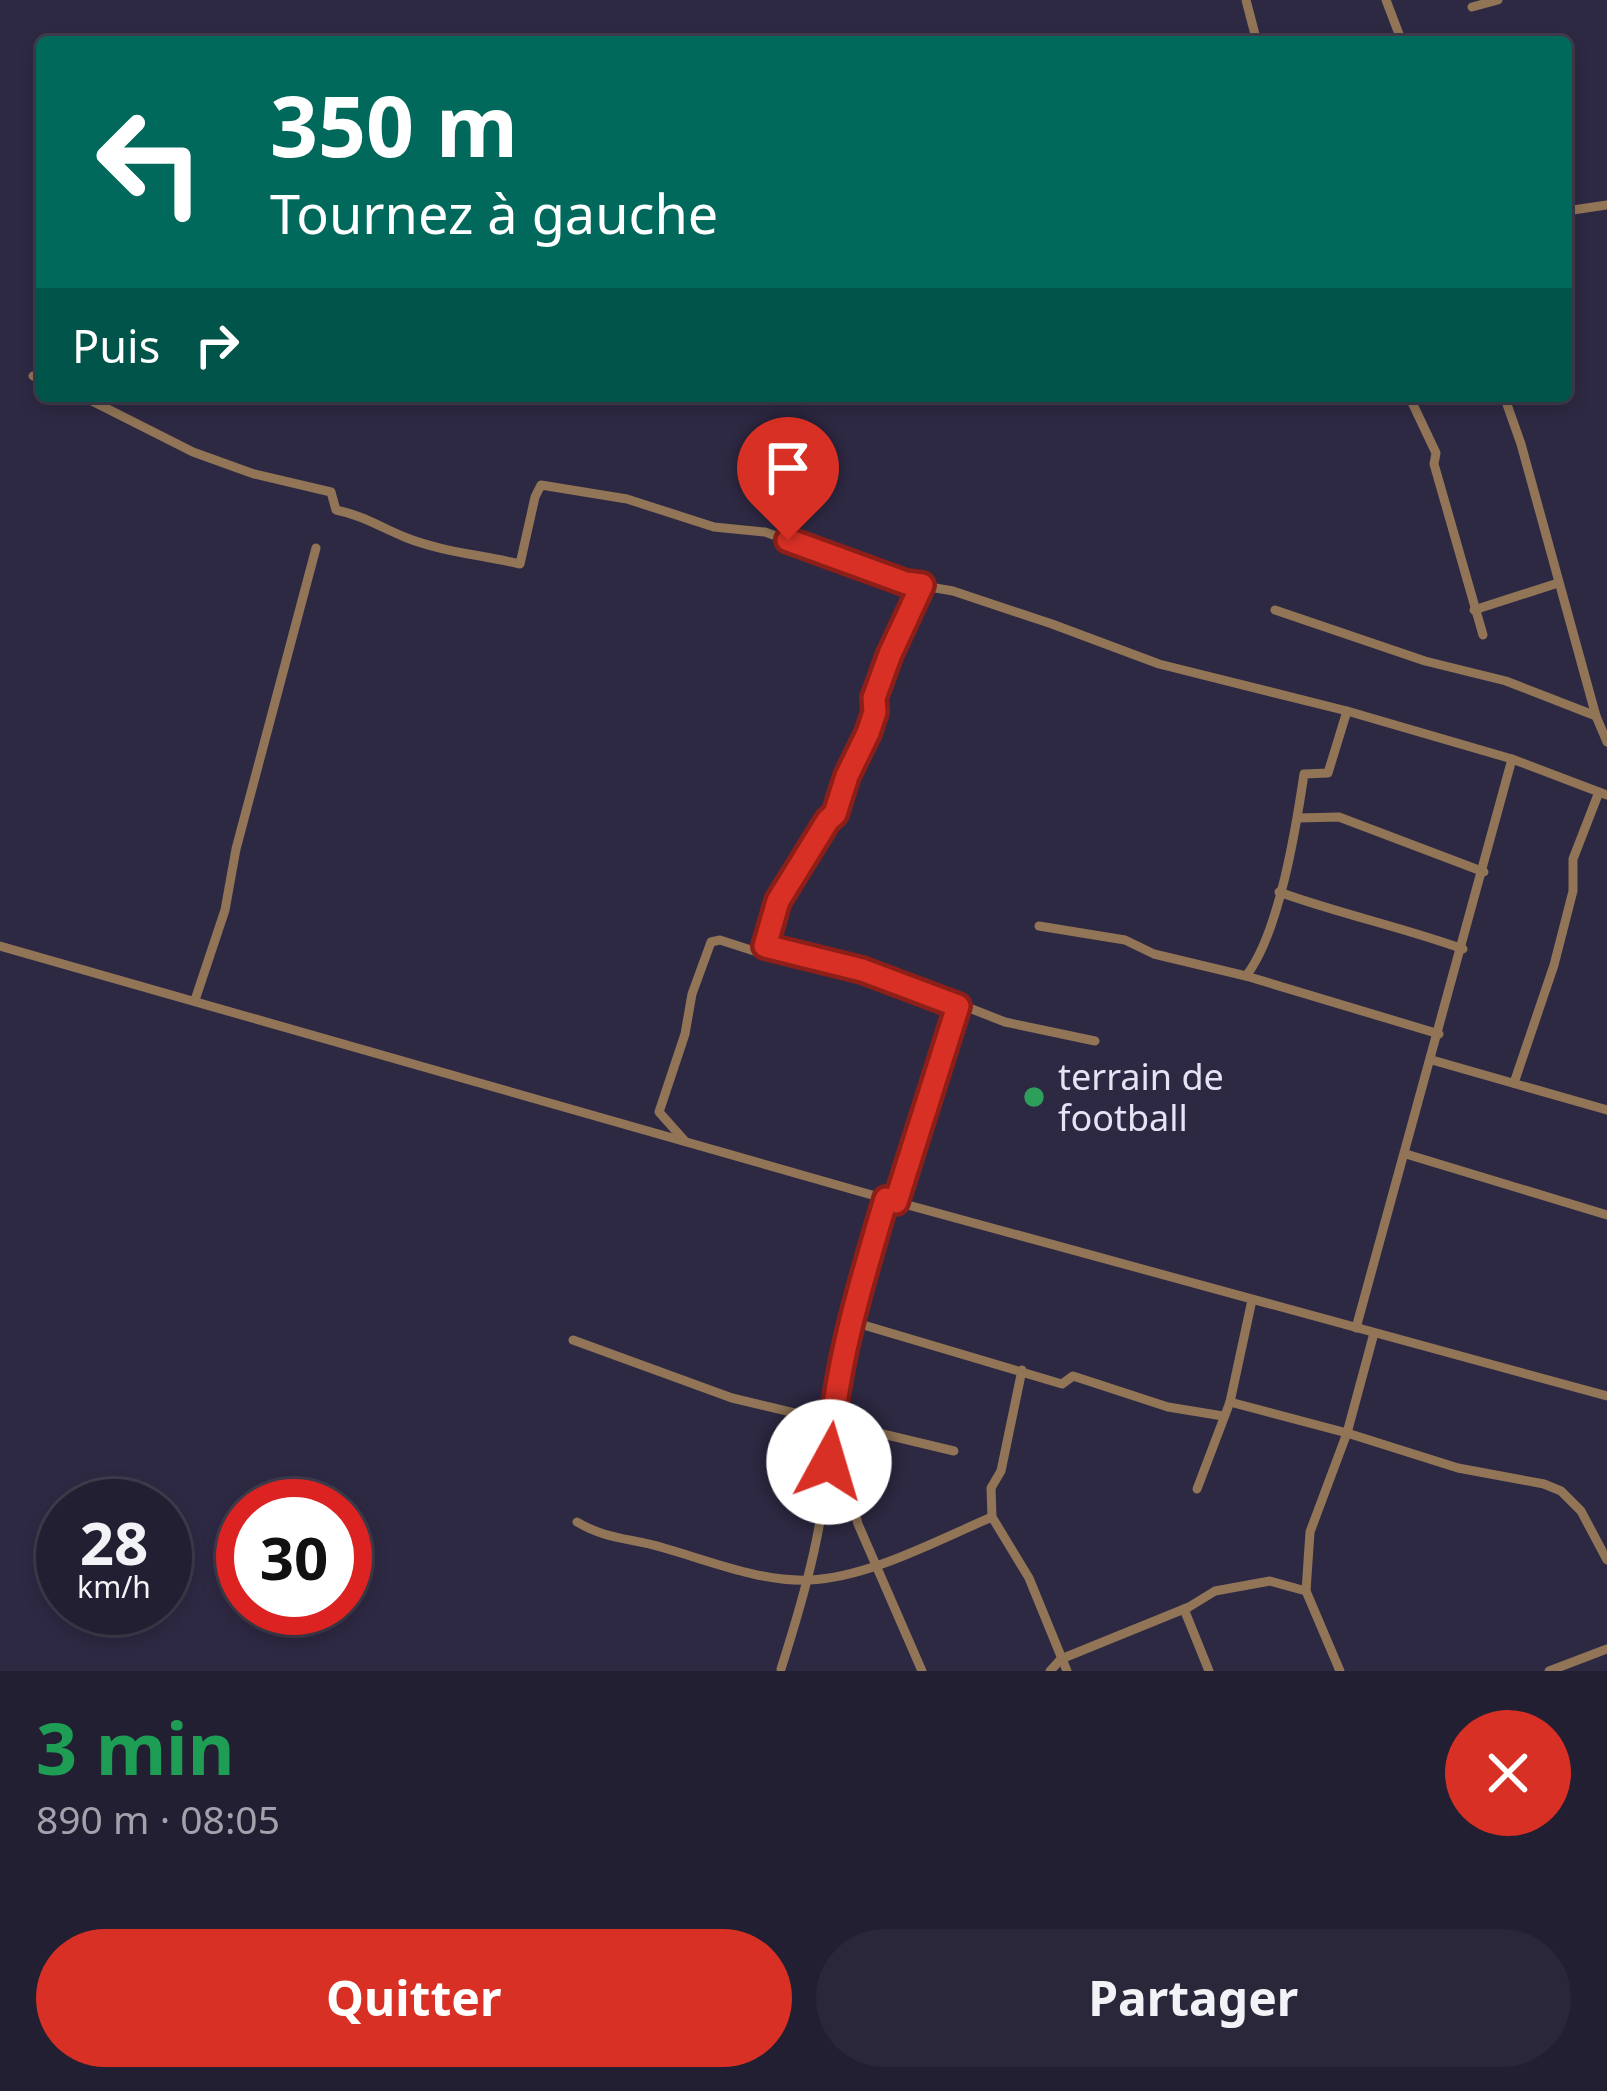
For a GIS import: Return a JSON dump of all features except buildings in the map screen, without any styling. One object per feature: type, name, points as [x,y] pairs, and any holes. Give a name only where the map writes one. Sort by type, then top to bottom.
[{"type":"street","points":[[1246,0],[1255,36]]},
{"type":"street","points":[[1386,0],[1400,36]]},
{"type":"street","points":[[1472,8],[1498,0]]},
{"type":"street","points":[[1572,210],[1607,205]]},
{"type":"street","points":[[94,402],[194,452],[254,474],[331,492],[335,510],[460,554],[520,564],[541,484],[627,499],[714,527],[765,532],[906,583],[1052,624],[1159,664],[1347,711],[1512,760],[1603,794],[1573,859],[1573,891],[1554,965],[1514,1083]]},
{"type":"street","points":[[1412,402],[1436,453],[1434,464],[1483,635]]},
{"type":"street","points":[[1506,402],[1607,742]]},
{"type":"street","points":[[195,1000],[225,910],[236,849],[316,548]]},
{"type":"street","points":[[1474,610],[1558,583]]},
{"type":"street","points":[[765,946],[778,901],[835,814],[868,733],[874,698],[890,654],[922,585]]},
{"type":"street","points":[[1275,610],[1425,661],[1506,681],[1596,716]]},
{"type":"street","points":[[1246,976],[1258,960],[1279,892],[1304,773],[1328,773],[1347,711]]},
{"type":"street","points":[[1356,1328],[1512,760]]},
{"type":"street","points":[[1298,818],[1339,817],[1484,872]]},
{"type":"street","points":[[1279,892],[1462,949]]},
{"type":"street","points":[[1039,926],[1125,940],[1154,954],[1246,976],[1439,1034]]},
{"type":"street","points":[[652,1132],[711,942],[721,940],[754,951],[765,946],[862,970],[1005,1022],[1095,1041]]},
{"type":"street","points":[[0,946],[891,1200],[1607,1396]]},
{"type":"street","points":[[782,1669],[810,1580],[826,1504],[831,1420],[850,1321],[958,1006]]},
{"type":"street","points":[[1432,1060],[1607,1110]]},
{"type":"street","points":[[659,1112],[685,1141]]},
{"type":"street","points":[[1406,1154],[1607,1215]]},
{"type":"street","points":[[1197,1489],[1230,1402],[1252,1300]]},
{"type":"street","points":[[850,1321],[1062,1384],[1073,1376],[1168,1407],[1223,1416]]},
{"type":"street","points":[[1340,1671],[1306,1591],[1310,1532],[1347,1433],[1374,1333]]},
{"type":"street","points":[[573,1340],[732,1398],[954,1451]]},
{"type":"street","points":[[1022,1370],[1001,1472],[991,1488],[992,1517],[1029,1578],[1067,1671]]},
{"type":"street","points":[[1230,1402],[1458,1468],[1562,1491],[1581,1510],[1607,1560]]},
{"type":"street","points":[[831,1420],[858,1524],[922,1671]]},
{"type":"street","points":[[577,1522],[604,1538],[636,1540],[759,1575],[810,1580],[874,1566],[992,1517]]},
{"type":"street","points":[[1050,1671],[1061,1659],[1184,1609],[1215,1591],[1270,1581],[1306,1591]]},
{"type":"street","points":[[1184,1609],[1209,1671]]},
{"type":"street","points":[[1549,1671],[1607,1649]]},
{"type":"place","name":"terrain de football","points":[[1034,1097]]},
{"type":"route","points":[[788,540],[922,585],[890,654],[872,704],[875,712],[868,733],[835,814],[778,901],[765,946],[862,970],[958,1006],[896,1202],[886,1199],[850,1321],[831,1420],[829,1462]]}]
